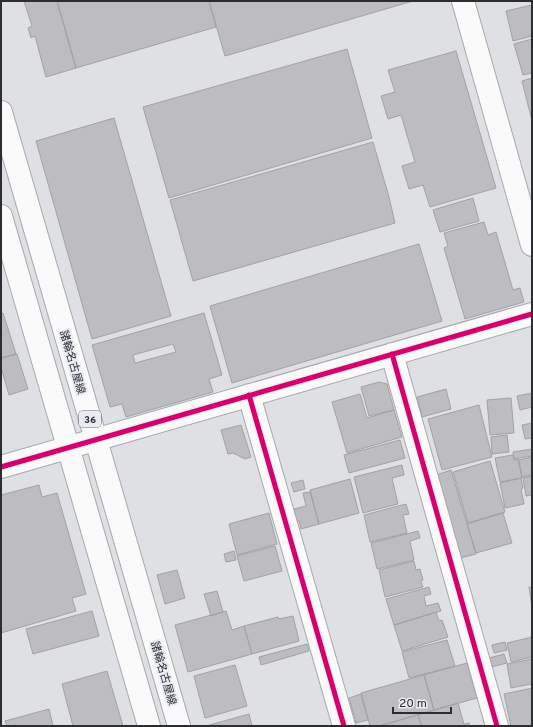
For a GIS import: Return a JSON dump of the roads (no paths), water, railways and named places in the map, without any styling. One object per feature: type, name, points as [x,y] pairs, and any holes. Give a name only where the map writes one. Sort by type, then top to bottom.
[{"type":"street","points":[[462,1],[532,245]]},
{"type":"street","name":"諸輪名古屋線","points":[[1,112],[179,726]]},
{"type":"street","name":"36","points":[[1,216],[149,726]]},
{"type":"street","points":[[1,467],[532,314]]},
{"type":"street","points":[[392,354],[497,726]]},
{"type":"street","points":[[249,395],[344,726]]}]
